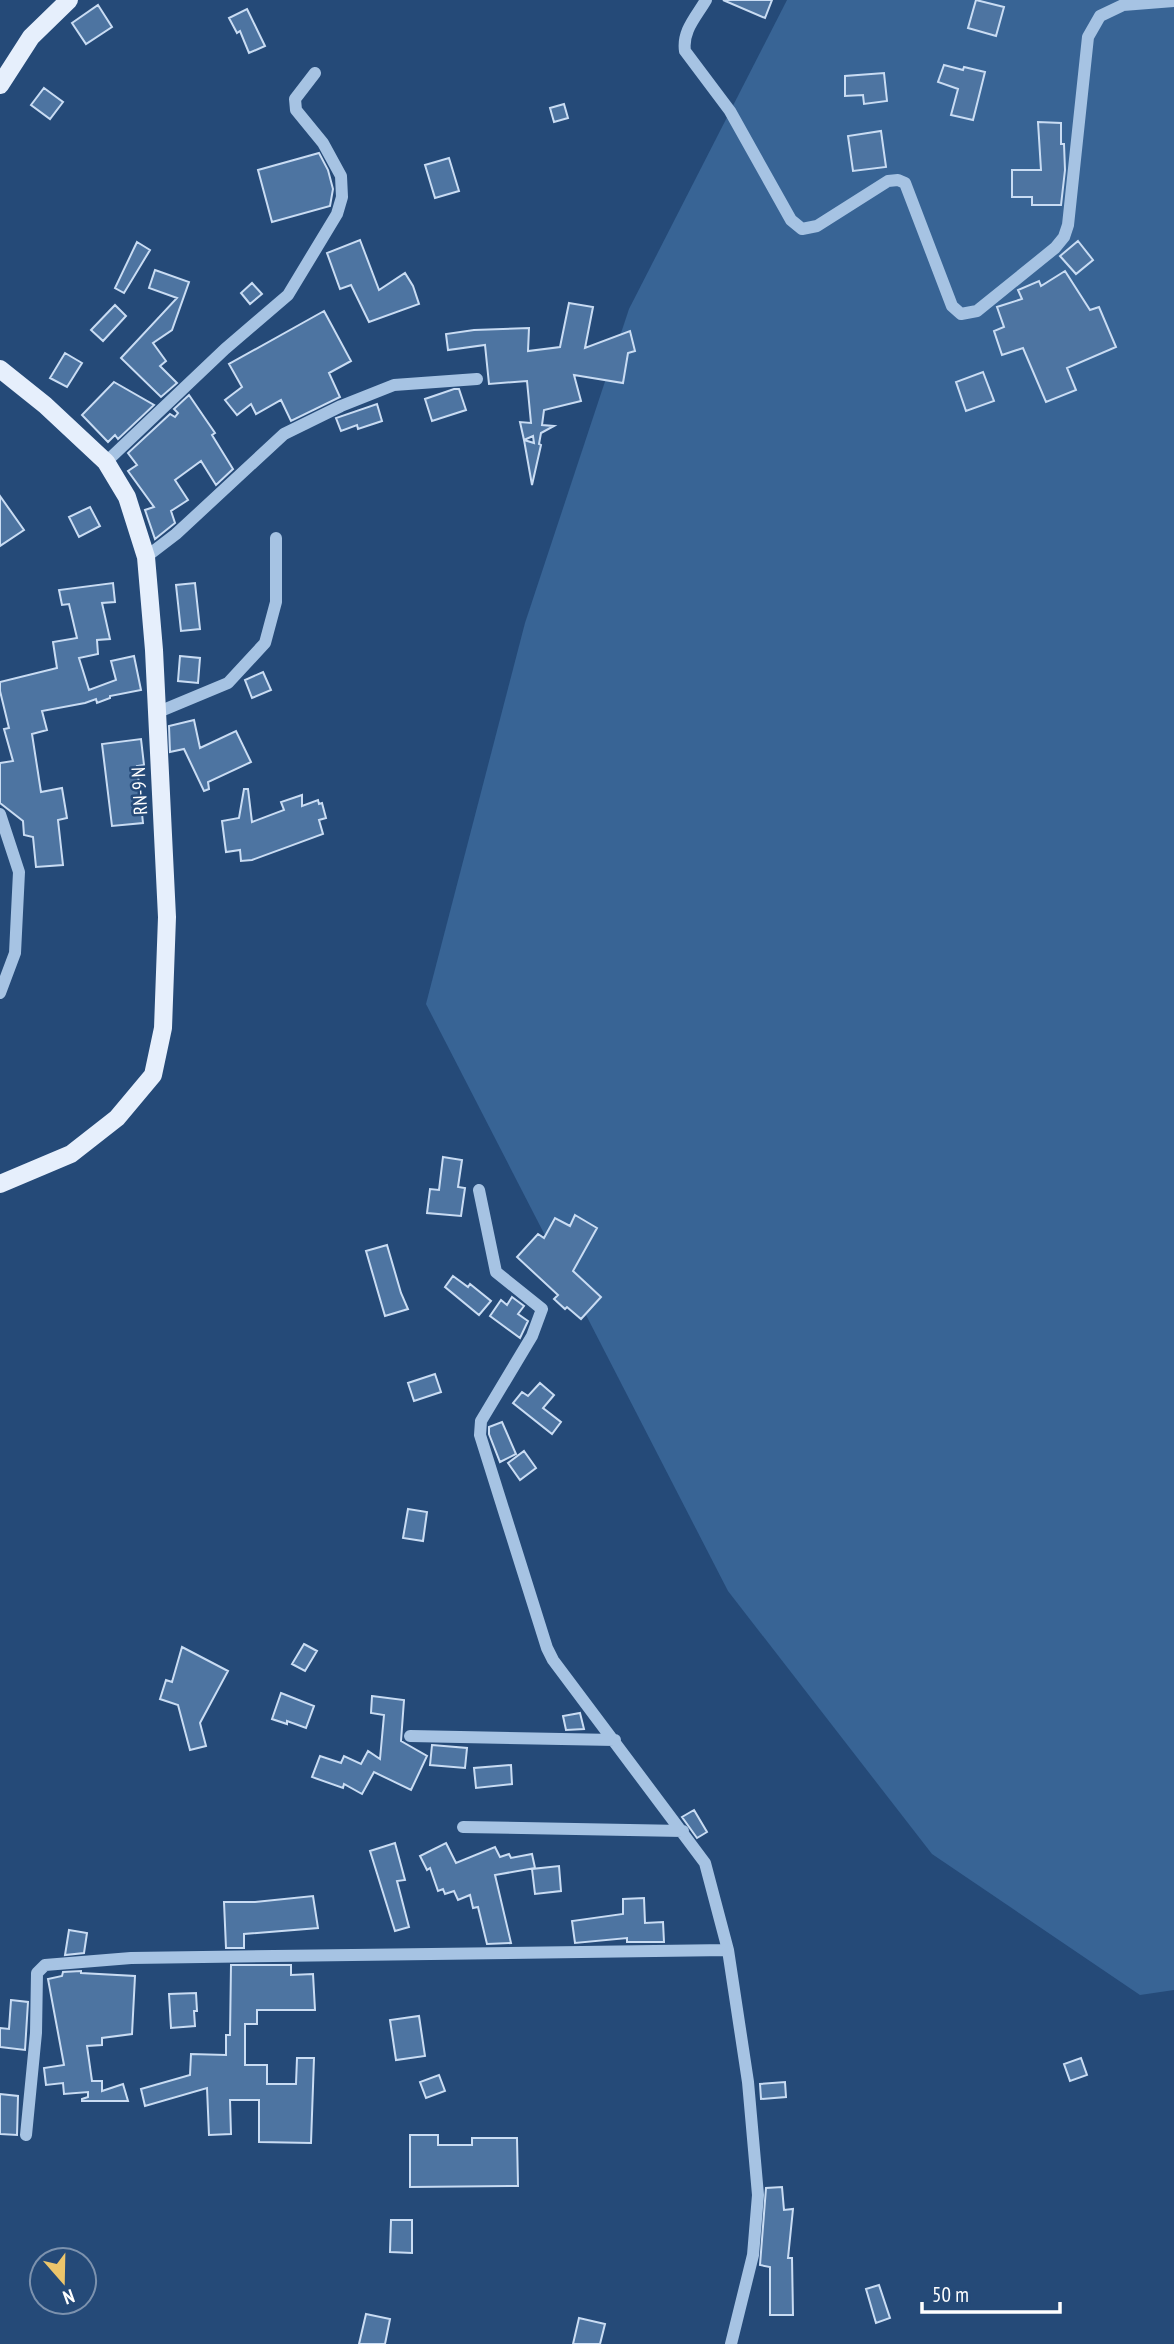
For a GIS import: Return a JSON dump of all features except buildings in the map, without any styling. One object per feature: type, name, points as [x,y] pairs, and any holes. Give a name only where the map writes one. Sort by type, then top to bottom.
[{"type":"main road","points":[[1,82],[31,37],[69,0]]},
{"type":"main road","name":"RN-9 N","points":[[0,369],[45,405],[106,462],[127,497],[146,557],[154,650],[167,917],[163,1028],[153,1075],[117,1118],[71,1154],[0,1184]]},
{"type":"street","points":[[706,0],[687,30],[685,51],[730,111],[791,219],[802,229],[817,226],[888,181],[898,180],[905,183],[952,306],[961,314],[977,311],[1055,248],[1064,237],[1068,225],[1088,37],[1100,16],[1123,5],[1174,1]]},
{"type":"street","points":[[106,462],[225,349],[288,295],[337,214],[342,197],[341,176],[323,143],[296,110],[295,99],[315,73]]},
{"type":"street","points":[[146,557],[176,534],[284,433],[341,405],[394,385],[477,379]]},
{"type":"street","points":[[156,713],[228,683],[265,643],[276,602],[276,538]]},
{"type":"street","points":[[0,814],[19,872],[15,954],[0,993]]},
{"type":"street","points":[[479,1190],[496,1272],[542,1309],[532,1336],[481,1421],[480,1435],[547,1648],[553,1660],[705,1863],[728,1950],[748,2082],[758,2195],[753,2255],[731,2344]]},
{"type":"street","points":[[410,1737],[615,1740]]},
{"type":"street","points":[[463,1827],[683,1831]]},
{"type":"street","points":[[26,2135],[36,2034],[37,1973],[45,1965],[131,1958],[728,1950]]},
{"type":"shaded area","points":[[787,0],[1174,0],[1174,1990],[1140,1995],[932,1854],[728,1591],[426,1004],[525,623],[629,309]]}]
